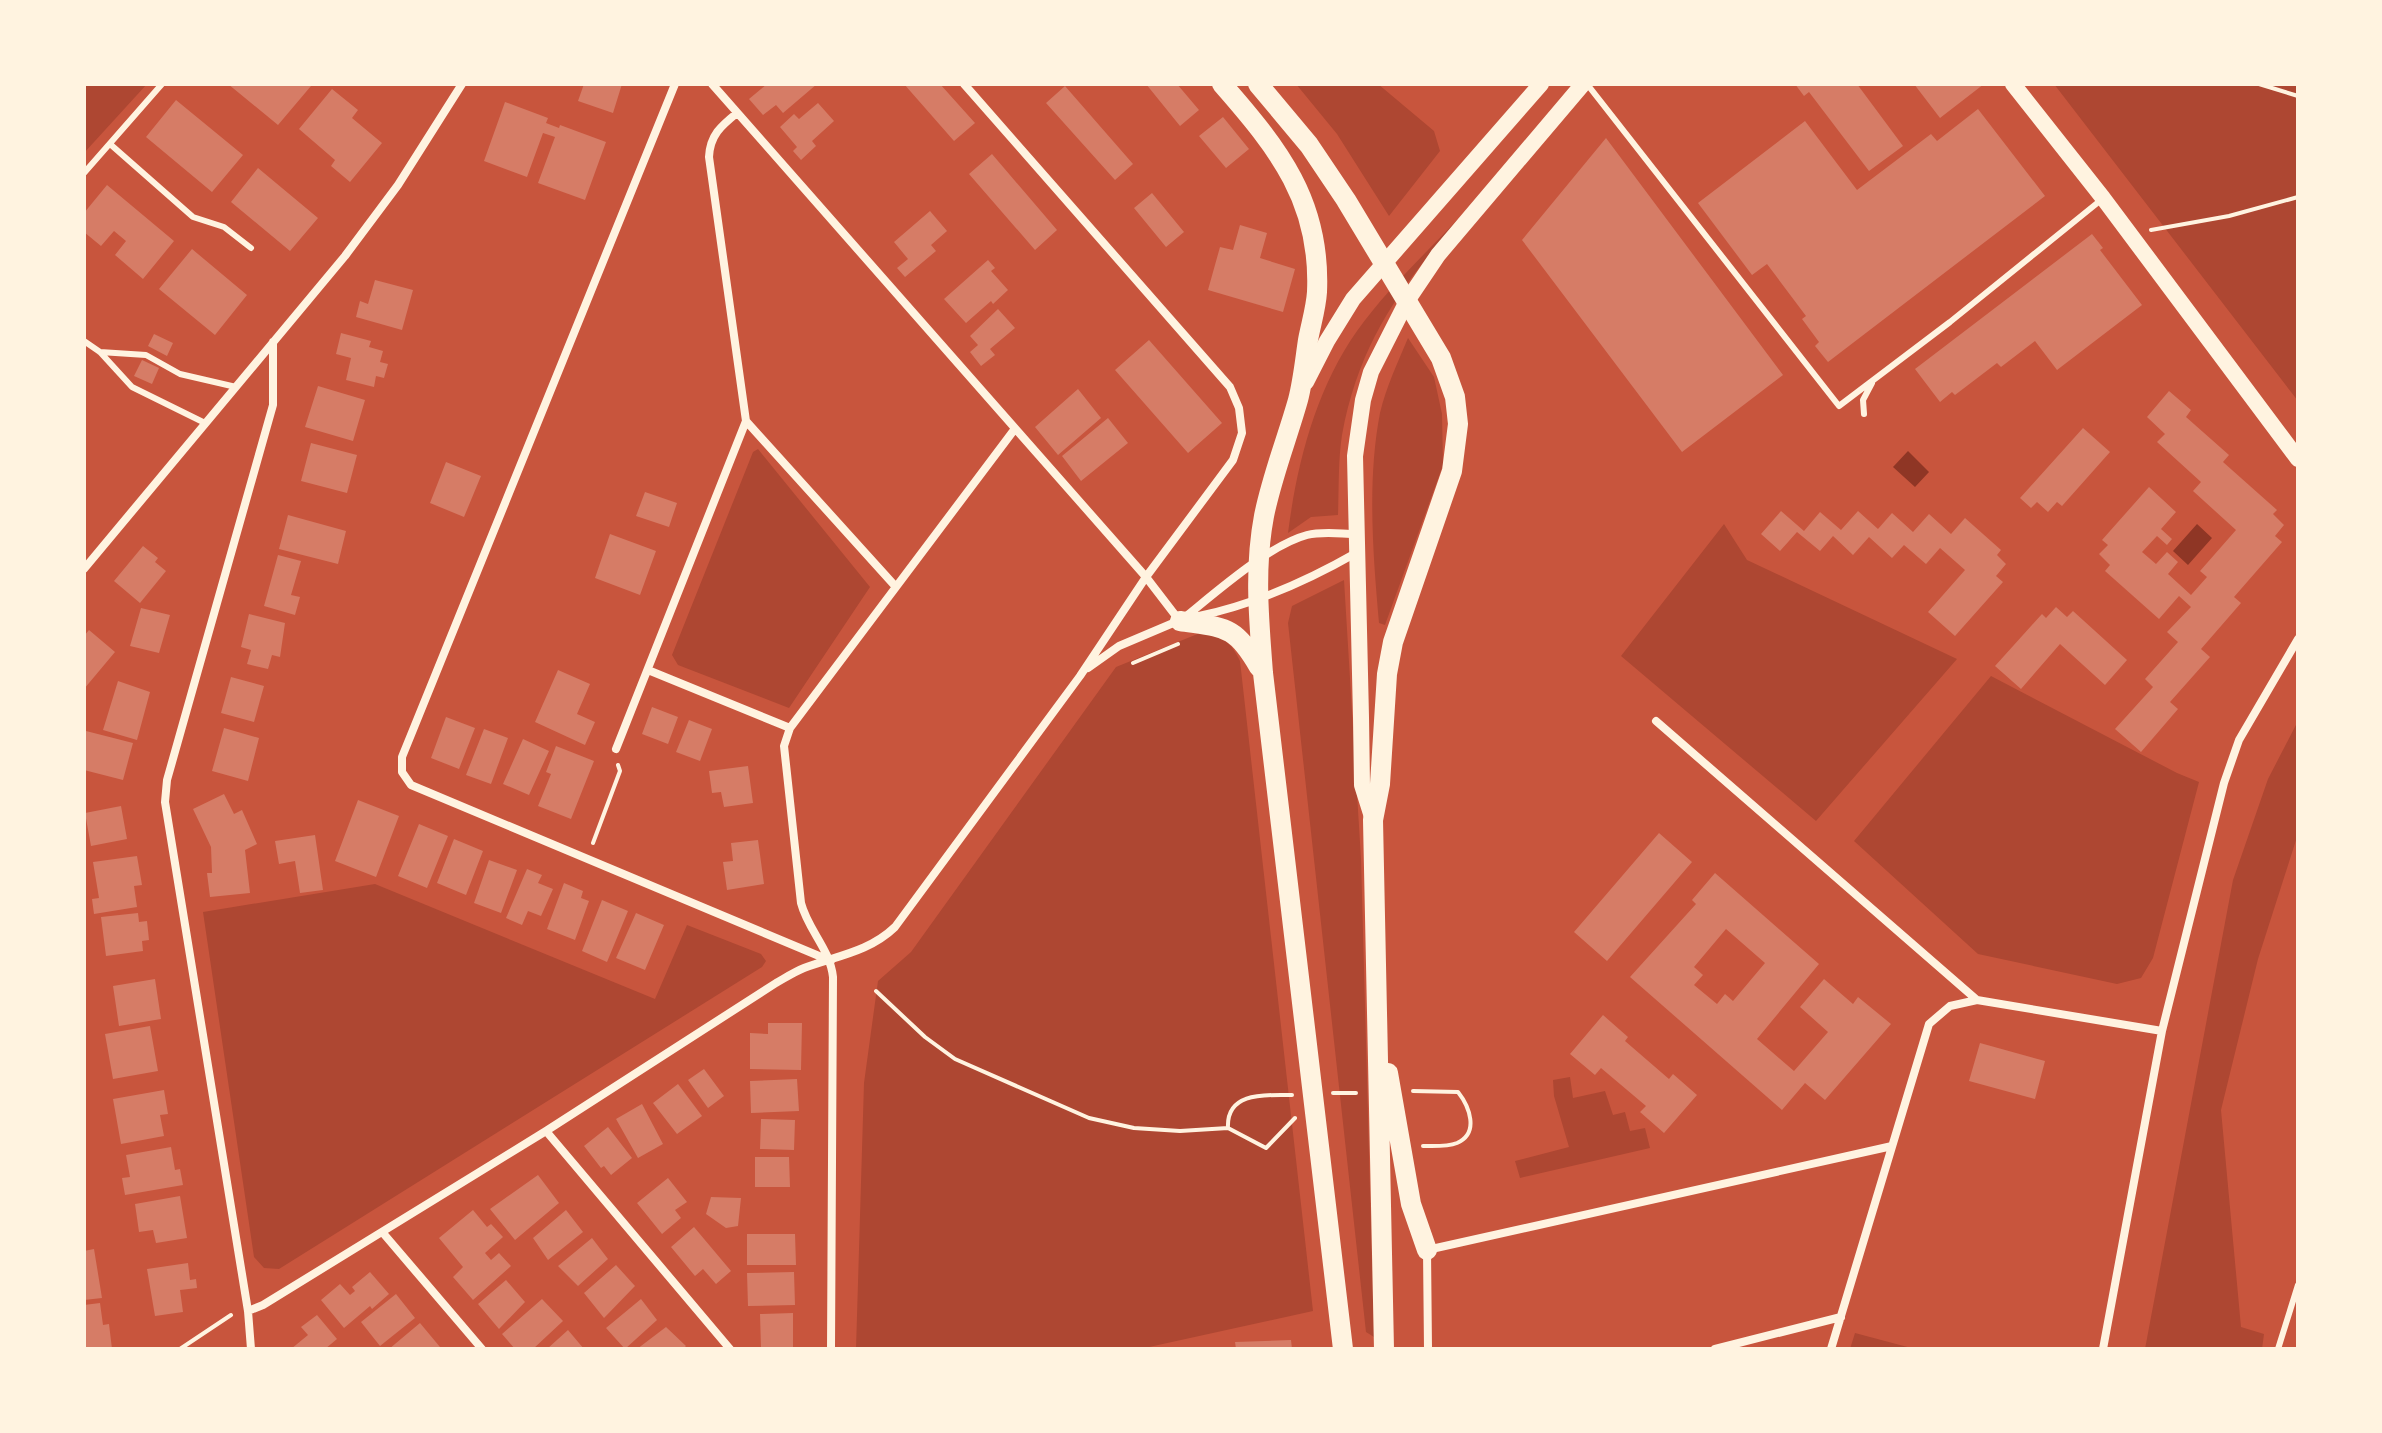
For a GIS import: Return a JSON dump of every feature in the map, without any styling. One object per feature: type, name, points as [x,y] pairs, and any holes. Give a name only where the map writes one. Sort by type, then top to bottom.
[{"type":"main road","points":[[1222,84],[1285,163],[1301,192],[1310,218],[1317,262],[1316,297],[1298,398]]},
{"type":"main road","points":[[1258,84],[1309,145],[1346,200],[1441,358],[1455,397],[1457,449],[1445,495],[1393,642],[1387,674],[1380,784],[1373,820],[1384,1349]]},
{"type":"main road","points":[[1343,1349],[1263,673],[1257,601],[1264,518],[1277,459],[1298,398],[1353,299],[1541,84]]},
{"type":"main road","points":[[1373,820],[1362,785],[1355,456],[1363,400],[1371,372],[1407,301],[1438,255],[1585,84]]},
{"type":"main road","points":[[2013,84],[2103,198],[2298,459]]},
{"type":"main road","points":[[1180,621],[1234,632],[1247,646],[1263,673]]},
{"type":"main road","points":[[1377,1026],[1411,1204],[1427,1250]]},
{"type":"street","points":[[84,569],[341,260],[398,185],[462,84]]},
{"type":"street","points":[[675,84],[402,757],[402,772],[411,785],[831,961]]},
{"type":"street","points":[[712,84],[1146,577],[1180,621]]},
{"type":"street","points":[[248,1308],[263,1305],[383,1233],[776,983],[805,968],[872,944],[895,927],[1080,676],[1146,577],[1233,460],[1242,433],[1239,408],[1230,387],[964,84]]},
{"type":"street","points":[[616,749],[746,421],[709,157],[709,145],[714,135],[737,113]]},
{"type":"street","points":[[251,1349],[248,1308],[165,802],[167,780],[273,405],[273,342]]},
{"type":"street","points":[[746,421],[896,587]]},
{"type":"street","points":[[831,1349],[833,977],[831,961],[805,918],[801,903],[784,746],[790,728],[1014,430]]},
{"type":"street","points":[[1180,621],[1281,547],[1308,534],[1357,534]]},
{"type":"street","points":[[1080,676],[1119,646],[1180,621],[1257,601],[1357,552]]},
{"type":"street","points":[[2103,1349],[2162,1031],[2224,783],[2239,740],[2298,639]]},
{"type":"street","points":[[648,670],[790,728]]},
{"type":"street","points":[[1656,721],[1977,1000]]},
{"type":"street","points":[[1831,1349],[1929,1024],[1950,1006],[1977,1000],[2162,1031]]},
{"type":"street","points":[[546,1131],[730,1349]]},
{"type":"street","points":[[1428,1349],[1427,1250],[1892,1146]]},
{"type":"street","points":[[383,1233],[482,1349]]},
{"type":"street","points":[[1715,1349],[1841,1317]]},
{"type":"lane","points":[[84,173],[162,84]]},
{"type":"lane","points":[[1585,84],[1839,406],[1950,322],[2103,198]]},
{"type":"lane","points":[[110,144],[193,217],[224,227],[251,248]]},
{"type":"lane","points":[[84,341],[100,352],[132,387],[205,423]]},
{"type":"lane","points":[[100,352],[146,355],[180,374],[236,387]]},
{"type":"lane","points":[[1864,414],[1863,400],[1874,380]]},
{"type":"lane","points":[[2278,1349],[2298,1285]]},
{"type":"path","points":[[2259,84],[2298,96]]},
{"type":"path","points":[[2128,231],[2189,224],[2298,197]]},
{"type":"path","points":[[1133,663],[1187,641]]},
{"type":"path","points":[[586,860],[620,771],[614,755],[616,749]]},
{"type":"path","points":[[876,991],[925,1037],[955,1059],[1089,1118],[1134,1128],[1180,1131],[1228,1125],[1266,1148],[1296,1118]]},
{"type":"path","points":[[180,1349],[248,1308]]},
{"type":"shaded area","points":[[84,84],[147,84],[84,153]]},
{"type":"shaded area","points":[[1296,84],[1378,84],[1434,131],[1440,151],[1389,216],[1337,134]]},
{"type":"shaded area","points":[[2054,84],[2298,84],[2298,401]]},
{"type":"shaded area","points":[[1460,217],[1401,292],[1385,317],[1359,372],[1342,435],[1338,515],[1311,517],[1288,533],[1310,428],[1343,353],[1381,301]]},
{"type":"shaded area","points":[[1408,338],[1434,377],[1442,414],[1443,465],[1385,625],[1379,623],[1372,518],[1376,438],[1383,403]]},
{"type":"shaded area","points":[[758,449],[870,587],[789,708],[678,665],[672,655],[753,452]]},
{"type":"shaded area","points":[[1908,451],[1929,472],[1915,487],[1893,467]]},
{"type":"shaded area","points":[[1724,524],[1747,560],[1957,659],[1816,821],[1621,656]]},
{"type":"shaded area","points":[[2197,524],[2212,538],[2188,565],[2173,551]]},
{"type":"shaded area","points":[[1344,580],[1361,859],[1374,1337],[1366,1332],[1288,623],[1292,606]]},
{"type":"shaded area","points":[[1200,633],[1224,640],[1240,661],[1313,1311],[1140,1349],[856,1349],[864,1083],[878,981],[911,952],[1116,667]]},
{"type":"shaded area","points":[[1991,676],[2199,782],[2153,958],[2141,978],[2117,984],[1978,954],[1854,841]]},
{"type":"shaded area","points":[[2298,721],[2298,834],[2258,959],[2221,1110],[2241,1327],[2264,1334],[2262,1349],[2145,1349],[2233,880],[2268,779]]},
{"type":"shaded area","points":[[375,884],[655,999],[687,925],[761,954],[766,961],[762,967],[279,1269],[264,1268],[254,1257],[203,912]]},
{"type":"shaded area","points":[[1570,1077],[1573,1098],[1605,1091],[1613,1115],[1625,1112],[1630,1131],[1645,1128],[1650,1148],[1520,1178],[1515,1161],[1569,1147],[1554,1096],[1553,1080]]},
{"type":"shaded area","points":[[1855,1333],[1915,1349],[1850,1349]]},
{"type":"building","points":[[228,84],[309,84],[311,86],[278,125]]},
{"type":"building","points":[[584,84],[622,84],[613,113],[578,101]]},
{"type":"building","points":[[767,84],[817,84],[783,113],[776,105],[763,115],[749,99]]},
{"type":"building","points":[[904,84],[940,84],[975,123],[954,141]]},
{"type":"building","points":[[1146,84],[1177,84],[1199,110],[1180,126]]},
{"type":"building","points":[[1795,84],[1857,84],[1903,146],[1869,171],[1809,92],[1804,96]]},
{"type":"building","points":[[1914,84],[1984,84],[1940,118]]},
{"type":"building","points":[[1065,86],[1133,164],[1115,180],[1046,103]]},
{"type":"building","points":[[332,89],[358,110],[352,118],[382,143],[350,182],[331,166],[335,160],[299,129]]},
{"type":"building","points":[[176,100],[243,155],[212,192],[146,137]]},
{"type":"building","points":[[505,102],[548,118],[546,123],[606,142],[585,200],[538,183],[555,137],[543,133],[527,177],[484,161]]},
{"type":"building","points":[[818,103],[834,121],[812,141],[816,146],[801,160],[793,151],[797,147],[780,127],[794,114],[799,119]]},
{"type":"building","points":[[1978,109],[2045,196],[1828,362],[1815,346],[1819,342],[1802,319],[1806,316],[1767,264],[1752,275],[1698,203],[1805,121],[1857,190],[1931,134],[1937,141]]},
{"type":"building","points":[[1223,117],[1249,149],[1226,168],[1199,136]]},
{"type":"building","points":[[1606,138],[1783,375],[1682,452],[1522,240]]},
{"type":"building","points":[[992,154],[1057,230],[1035,250],[969,174]]},
{"type":"building","points":[[258,168],[318,218],[290,251],[231,202]]},
{"type":"building","points":[[107,185],[174,241],[143,279],[115,255],[126,241],[114,231],[101,246],[84,232],[84,213]]},
{"type":"building","points":[[1152,193],[1184,232],[1166,247],[1134,208]]},
{"type":"building","points":[[930,211],[947,231],[931,245],[936,251],[905,277],[897,268],[908,259],[894,242]]},
{"type":"building","points":[[1240,225],[1267,233],[1260,258],[1295,269],[1283,312],[1208,290],[1220,247],[1233,250]]},
{"type":"building","points":[[2092,234],[2103,248],[2100,250],[2142,305],[2057,370],[2035,341],[2001,367],[1997,363],[1955,395],[1952,392],[1940,402],[1915,369]]},
{"type":"building","points":[[192,249],[247,295],[215,335],[159,289]]},
{"type":"building","points":[[988,260],[995,268],[991,271],[1008,290],[966,323],[944,299]]},
{"type":"building","points":[[375,280],[413,290],[402,330],[356,317],[360,301],[368,304]]},
{"type":"building","points":[[998,309],[1015,328],[990,349],[995,355],[981,366],[970,352],[978,345],[970,336]]},
{"type":"building","points":[[341,333],[371,341],[369,347],[383,351],[380,362],[388,364],[384,378],[376,376],[374,387],[346,380],[351,358],[336,354]]},
{"type":"building","points":[[154,334],[173,343],[167,356],[148,346]]},
{"type":"building","points":[[1149,340],[1222,423],[1188,453],[1115,370]]},
{"type":"building","points":[[142,360],[159,368],[152,384],[134,376]]},
{"type":"building","points":[[318,386],[365,400],[353,441],[305,427]]},
{"type":"building","points":[[1078,389],[1101,418],[1058,455],[1035,427]]},
{"type":"building","points":[[2169,391],[2191,410],[2186,417],[2229,455],[2223,462],[2277,510],[2273,514],[2284,525],[2275,536],[2282,542],[2234,597],[2241,603],[2201,649],[2210,657],[2170,702],[2178,709],[2141,752],[2115,729],[2153,687],[2145,679],[2178,642],[2167,632],[2191,607],[2179,596],[2159,619],[2105,571],[2110,565],[2099,554],[2108,545],[2102,540],[2149,487],[2176,512],[2161,529],[2172,539],[2167,545],[2157,536],[2142,552],[2156,564],[2167,552],[2178,562],[2168,574],[2191,595],[2207,577],[2200,571],[2236,530],[2193,491],[2201,482],[2157,442],[2165,434],[2147,417]]},
{"type":"building","points":[[1108,418],[1128,443],[1081,481],[1062,456]]},
{"type":"building","points":[[2083,428],[2110,452],[2062,506],[2057,502],[2048,512],[2037,502],[2031,508],[2020,498]]},
{"type":"building","points":[[311,443],[357,455],[347,493],[301,481]]},
{"type":"building","points":[[446,462],[481,476],[464,517],[430,503]]},
{"type":"building","points":[[645,492],[677,503],[669,527],[636,516]]},
{"type":"building","points":[[1781,511],[1804,531],[1820,512],[1841,530],[1858,511],[1878,529],[1892,513],[1913,532],[1929,514],[1951,534],[1965,518],[2001,550],[1997,555],[2006,564],[1996,576],[2003,582],[1955,636],[1928,612],[1965,570],[1940,548],[1926,564],[1904,545],[1892,558],[1869,537],[1853,555],[1833,536],[1820,551],[1797,532],[1780,551],[1761,534]]},
{"type":"building","points":[[288,515],[346,531],[338,564],[279,549]]},
{"type":"building","points":[[610,534],[656,551],[640,595],[595,578]]},
{"type":"building","points":[[143,546],[158,558],[155,562],[166,571],[140,603],[114,581]]},
{"type":"building","points":[[278,555],[301,561],[291,595],[300,597],[295,615],[264,606]]},
{"type":"building","points":[[2056,607],[2067,617],[2073,611],[2127,660],[2105,685],[2060,644],[2021,689],[1995,666],[2042,614],[2046,618]]},
{"type":"building","points":[[141,608],[170,615],[159,653],[130,646]]},
{"type":"building","points":[[249,614],[285,623],[280,657],[272,655],[268,669],[247,664],[251,650],[241,647]]},
{"type":"building","points":[[89,630],[115,652],[84,689],[84,636]]},
{"type":"building","points":[[558,670],[590,684],[577,714],[595,722],[585,745],[535,722]]},
{"type":"building","points":[[231,677],[264,686],[254,722],[221,713]]},
{"type":"building","points":[[118,681],[150,692],[137,740],[103,730]]},
{"type":"building","points":[[652,707],[678,717],[668,744],[642,734]]},
{"type":"building","points":[[446,717],[475,728],[459,769],[431,758]]},
{"type":"building","points":[[689,720],[712,729],[700,761],[676,752]]},
{"type":"building","points":[[224,728],[259,738],[248,781],[212,771]]},
{"type":"building","points":[[484,729],[508,738],[491,784],[466,775]]},
{"type":"building","points":[[86,731],[133,743],[123,780],[84,770]]},
{"type":"building","points":[[523,739],[549,751],[529,795],[503,784]]},
{"type":"building","points":[[556,746],[594,761],[571,819],[538,806],[551,774],[546,772]]},
{"type":"building","points":[[748,766],[753,803],[724,807],[721,792],[712,793],[709,771]]},
{"type":"building","points":[[224,794],[234,814],[242,810],[257,844],[245,850],[250,893],[210,897],[207,873],[212,873],[211,847],[193,809]]},
{"type":"building","points":[[358,800],[399,816],[376,877],[335,861]]},
{"type":"building","points":[[121,806],[127,839],[91,846],[85,813]]},
{"type":"building","points":[[419,824],[448,836],[427,888],[398,876]]},
{"type":"building","points":[[1659,833],[1692,862],[1607,961],[1574,932]]},
{"type":"building","points":[[315,835],[323,890],[300,893],[295,861],[279,864],[275,841]]},
{"type":"building","points":[[454,839],[483,851],[466,895],[437,883]]},
{"type":"building","points":[[758,840],[764,884],[727,890],[723,862],[733,861],[731,843]]},
{"type":"building","points":[[137,856],[142,885],[134,886],[137,907],[94,914],[92,899],[99,898],[93,862]]},
{"type":"building","points":[[489,860],[517,870],[501,913],[474,903]]},
{"type":"building","points":[[527,869],[542,875],[538,883],[553,889],[541,916],[528,911],[522,925],[506,918]]},
{"type":"building","points":[[1715,873],[1819,964],[1757,1039],[1794,1071],[1828,1032],[1800,1007],[1824,979],[1853,1004],[1858,997],[1891,1024],[1825,1100],[1805,1083],[1782,1110],[1630,977],[1696,904],[1692,900]],"holes":[[[1726,929],[1765,963],[1733,1001],[1725,994],[1717,1004],[1694,985],[1703,975],[1694,967]]]},
{"type":"building","points":[[564,883],[583,891],[581,898],[589,901],[575,940],[547,929]]},
{"type":"building","points":[[602,900],[628,911],[607,962],[582,951]]},
{"type":"building","points":[[138,913],[139,922],[147,921],[149,940],[142,941],[143,951],[106,956],[101,917]]},
{"type":"building","points":[[636,913],[664,925],[645,970],[616,958]]},
{"type":"building","points":[[155,979],[161,1019],[119,1026],[113,986]]},
{"type":"building","points":[[1603,1015],[1628,1037],[1625,1041],[1669,1079],[1673,1074],[1697,1095],[1664,1133],[1640,1112],[1646,1106],[1601,1068],[1595,1075],[1570,1054]]},
{"type":"building","points":[[768,1023],[802,1023],[801,1070],[750,1069],[750,1033],[768,1034]]},
{"type":"building","points":[[150,1026],[158,1071],[113,1079],[105,1034]]},
{"type":"building","points":[[1980,1043],[2045,1061],[2035,1099],[1969,1081]]},
{"type":"building","points":[[704,1069],[724,1096],[708,1108],[688,1080]]},
{"type":"building","points":[[797,1079],[799,1111],[751,1113],[750,1081]]},
{"type":"building","points":[[678,1084],[702,1116],[677,1134],[653,1103]]},
{"type":"building","points":[[164,1090],[168,1114],[160,1115],[164,1136],[121,1144],[113,1099]]},
{"type":"building","points":[[642,1104],[663,1144],[638,1158],[616,1119]]},
{"type":"building","points":[[761,1119],[795,1120],[794,1150],[760,1149]]},
{"type":"building","points":[[608,1127],[632,1158],[611,1175],[604,1166],[601,1168],[584,1146]]},
{"type":"building","points":[[171,1147],[175,1170],[180,1169],[183,1185],[125,1195],[122,1178],[130,1177],[126,1155]]},
{"type":"building","points":[[755,1157],[789,1157],[790,1187],[755,1187]]},
{"type":"building","points":[[538,1175],[559,1203],[515,1240],[490,1209]]},
{"type":"building","points":[[668,1178],[687,1202],[675,1210],[681,1218],[662,1234],[637,1203]]},
{"type":"building","points":[[180,1196],[187,1238],[156,1243],[153,1230],[139,1232],[135,1204]]},
{"type":"building","points":[[711,1197],[741,1198],[738,1226],[726,1228],[706,1214]]},
{"type":"building","points":[[473,1210],[487,1227],[491,1224],[503,1237],[485,1253],[491,1260],[499,1253],[511,1266],[473,1300],[453,1277],[463,1267],[439,1238]]},
{"type":"building","points":[[566,1210],[583,1232],[548,1260],[533,1238]]},
{"type":"building","points":[[694,1227],[731,1271],[716,1284],[703,1269],[695,1276],[671,1247]]},
{"type":"building","points":[[747,1234],[795,1234],[796,1265],[747,1265]]},
{"type":"building","points":[[592,1238],[608,1259],[578,1286],[558,1266]]},
{"type":"building","points":[[94,1249],[102,1298],[84,1300],[84,1251]]},
{"type":"building","points":[[188,1263],[190,1280],[196,1279],[197,1288],[180,1290],[183,1312],[155,1316],[147,1269]]},
{"type":"building","points":[[616,1265],[635,1286],[604,1318],[584,1293]]},
{"type":"building","points":[[370,1272],[389,1294],[344,1328],[321,1300],[340,1284],[350,1295],[355,1291],[352,1287]]},
{"type":"building","points":[[794,1272],[795,1305],[748,1306],[747,1273]]},
{"type":"building","points":[[506,1280],[525,1302],[499,1329],[478,1304]]},
{"type":"building","points":[[396,1294],[415,1318],[380,1346],[361,1322]]},
{"type":"building","points":[[542,1299],[563,1321],[533,1349],[515,1349],[502,1334]]},
{"type":"building","points":[[641,1299],[657,1320],[625,1349],[606,1328]]},
{"type":"building","points":[[100,1303],[103,1325],[109,1324],[112,1349],[84,1349],[84,1305]]},
{"type":"building","points":[[793,1313],[793,1349],[761,1349],[760,1314]]},
{"type":"building","points":[[317,1315],[337,1339],[325,1349],[291,1349],[308,1335],[301,1327]]},
{"type":"building","points":[[420,1323],[440,1347],[389,1349]]},
{"type":"building","points":[[666,1327],[686,1346],[683,1349],[637,1349]]},
{"type":"building","points":[[568,1330],[584,1349],[547,1349]]},
{"type":"building","points":[[1291,1340],[1292,1349],[1236,1349],[1235,1342]]}]
